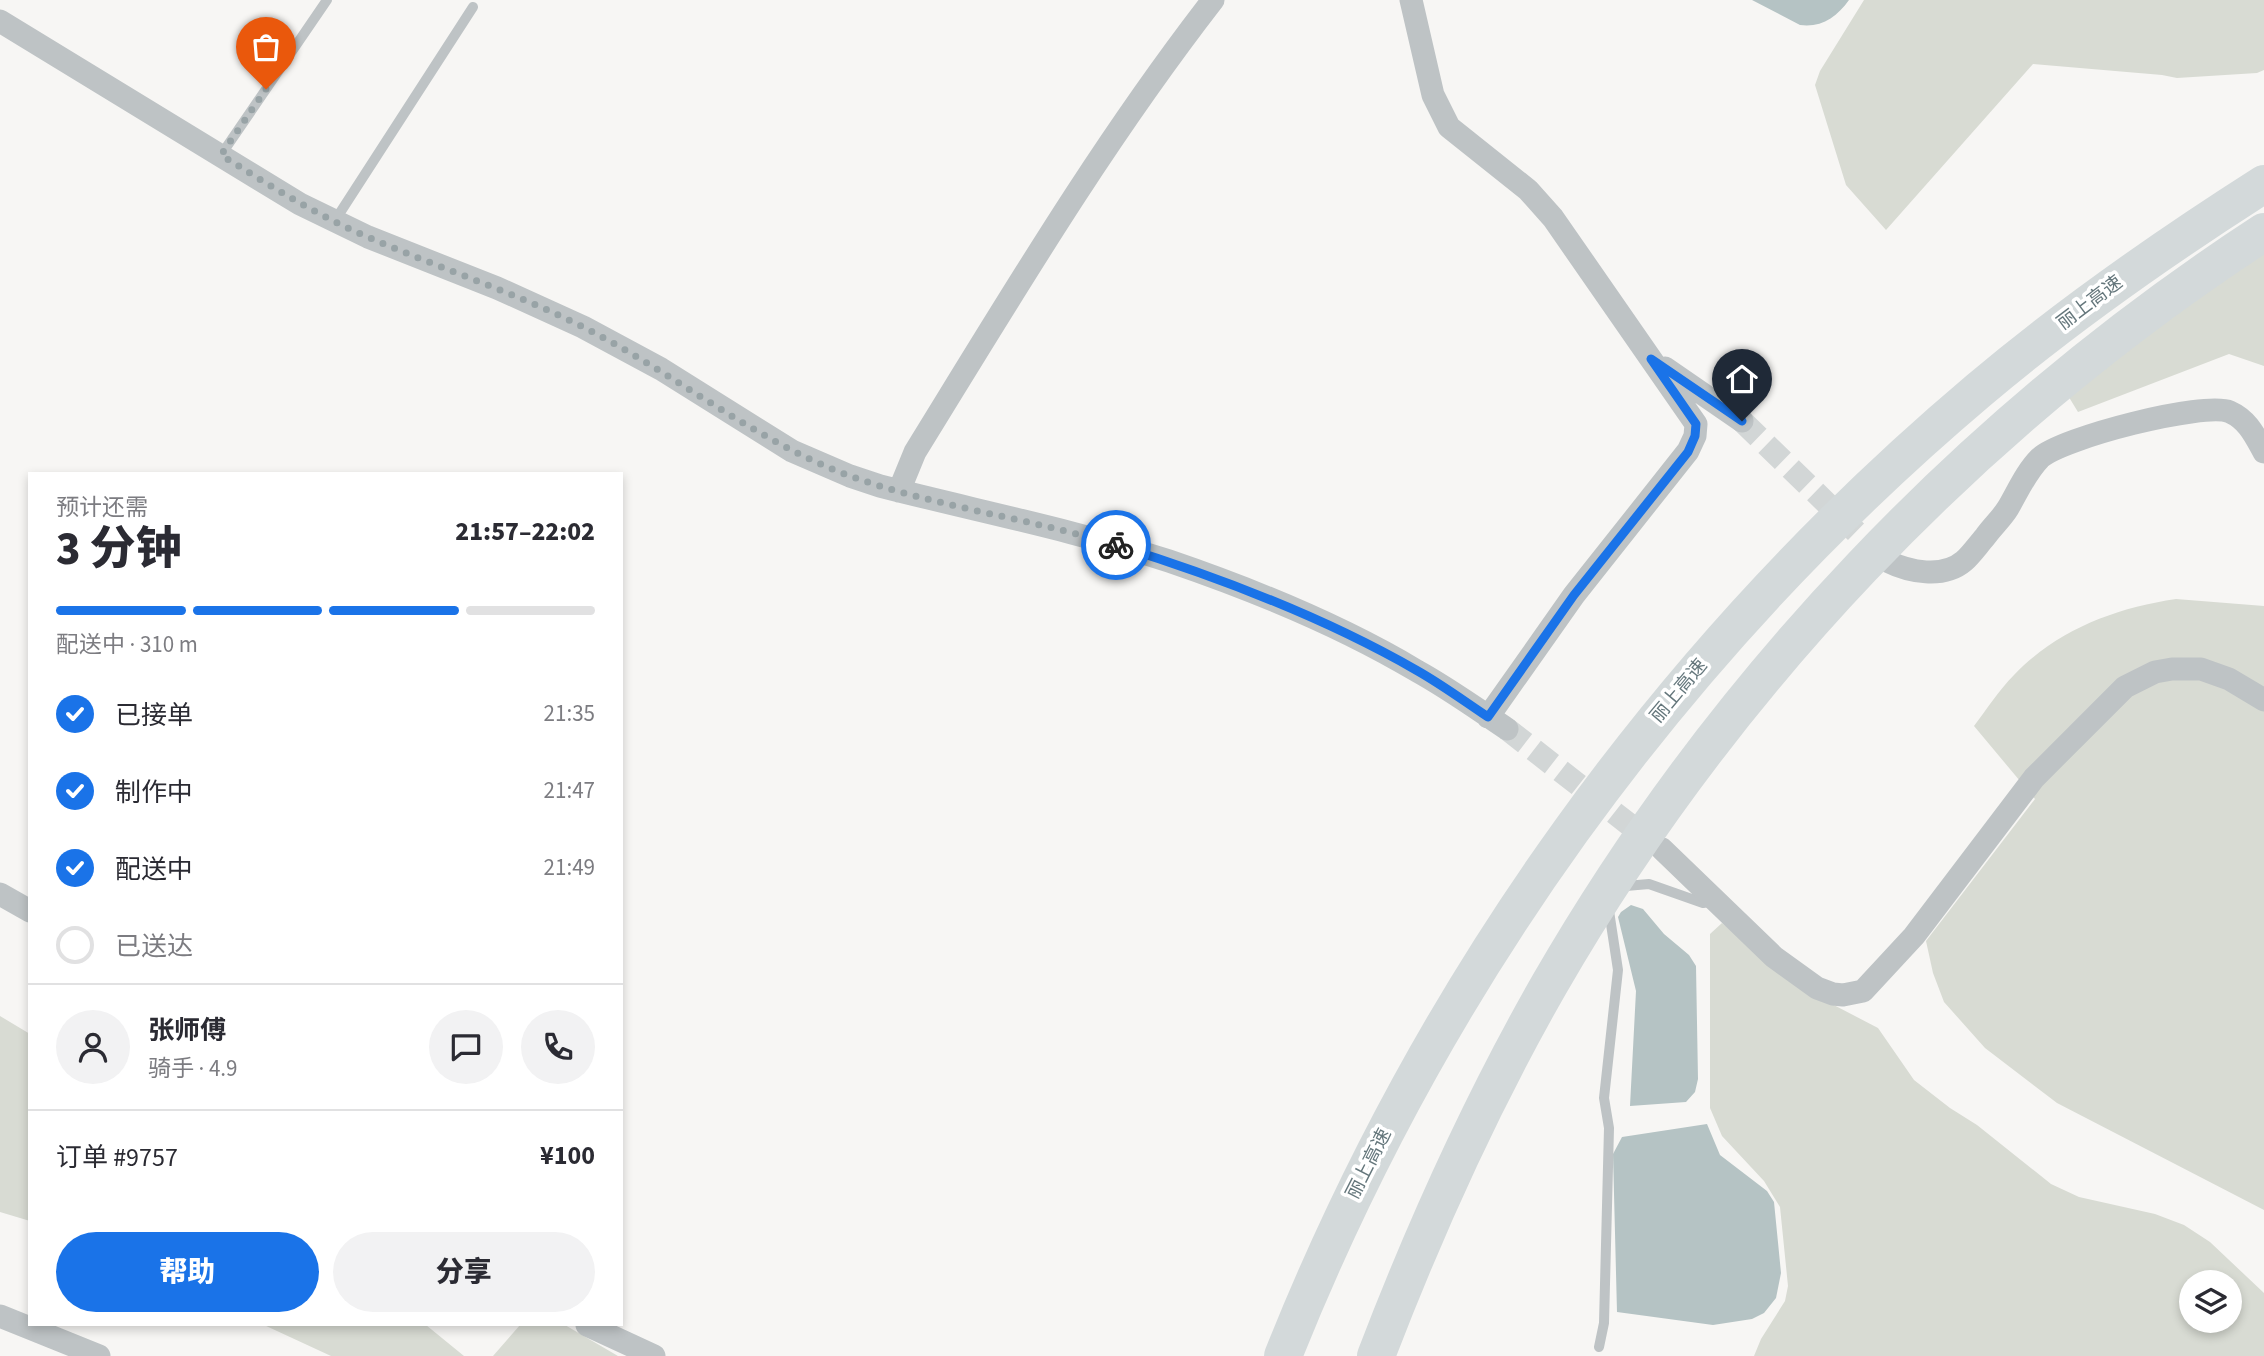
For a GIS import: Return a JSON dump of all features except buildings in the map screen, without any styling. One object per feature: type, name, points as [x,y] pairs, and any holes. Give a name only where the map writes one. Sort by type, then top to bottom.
[{"type":"highway","name":"丽上高速","points":[[1283,1356],[1338,1226],[1377,1146],[1463,991],[1560,843],[1668,702],[1786,570],[1932,430],[2049,333],[2120,280],[2264,184]]},
{"type":"highway","points":[[1376,1356],[1414,1258],[1471,1132],[1544,994],[1640,841],[1741,705],[1852,578],[1971,459],[2109,342],[2264,232]]},
{"type":"street","points":[[899,491],[915,452],[1070,200],[1168,59],[1213,0]]},
{"type":"street","points":[[0,21],[300,204],[403,252],[498,288],[583,327],[661,369],[792,451],[850,476],[899,491],[1110,543],[1228,583],[1286,606],[1371,646],[1418,671],[1497,723],[1574,595],[1688,452],[1695,436],[1696,424],[1553,218],[1528,190],[1449,127],[1433,95],[1411,0]]},
{"type":"street","points":[[1651,359],[1742,421]]},
{"type":"street","points":[[1887,561],[1919,572],[1934,572],[1963,562],[2007,510],[2039,459],[2052,449],[2081,438],[2181,414],[2227,411],[2241,418],[2251,429],[2264,452]]},
{"type":"street","points":[[1662,849],[1774,957],[1817,988],[1843,995],[1863,991],[1914,936],[2034,778],[2125,687],[2155,672],[2187,668],[2222,676],[2264,700]]},
{"type":"street","points":[[0,894],[28,910]]},
{"type":"street","points":[[0,1316],[99,1356]]},
{"type":"street","points":[[589,1326],[654,1356]]},
{"type":"lane","points":[[221,155],[327,0]]},
{"type":"lane","points":[[334,222],[473,7]]},
{"type":"lane","points":[[1599,1347],[1604,1322],[1609,1128],[1604,1098],[1618,970],[1609,917],[1611,902],[1626,886],[1641,883],[1703,903],[1716,900]]},
{"type":"shaded area","points":[[1752,0],[1849,0],[1828,20],[1815,25],[1800,25]]},
{"type":"shaded area","points":[[1864,0],[2264,0],[2264,70],[2257,73],[2177,78],[2033,64],[1886,230],[1846,185],[1815,85],[1820,71]]},
{"type":"shaded area","points":[[2264,243],[2264,366],[2229,354],[2078,412],[2067,394]]},
{"type":"shaded area","points":[[2176,599],[2264,606],[2264,1210],[2057,1103],[1985,1048],[1944,1002],[1933,973],[1926,941],[2035,799],[1974,726],[1998,693],[2031,659],[2068,634],[2109,615]]},
{"type":"shaded area","points":[[1631,905],[1643,909],[1664,934],[1689,955],[1696,966],[1698,1079],[1695,1092],[1686,1102],[1630,1106],[1636,991],[1618,917]]},
{"type":"shaded area","points":[[1722,923],[1805,990],[1878,1028],[1914,1080],[1977,1125],[2051,1184],[2079,1197],[2155,1214],[2184,1225],[2210,1242],[2240,1270],[2179,1270],[2179,1333],[2242,1333],[2242,1272],[2264,1293],[2264,1356],[1754,1356],[1761,1339],[1785,1301],[1788,1286],[1780,1207],[1764,1181],[1722,1136],[1710,1108],[1710,934]]},
{"type":"shaded area","points":[[0,1016],[28,1033],[28,1220],[0,1212]]},
{"type":"shaded area","points":[[1707,1124],[1720,1155],[1767,1191],[1774,1202],[1781,1273],[1776,1298],[1764,1313],[1752,1319],[1713,1325],[1617,1312],[1613,1154],[1622,1137]]},
{"type":"shaded area","points":[[266,1326],[427,1326],[464,1356],[331,1356]]},
{"type":"shaded area","points":[[519,1326],[567,1326],[618,1356],[493,1356]]},
{"type":"tunnel","points":[[1742,421],[1885,560]]},
{"type":"tunnel","points":[[1507,729],[1653,843]]},
{"type":"way so far","points":[[266,89],[221,155],[300,204],[368,237],[498,288],[583,327],[661,369],[767,437],[821,464],[880,486],[1116,545]]},
{"type":"route","points":[[1116,545],[1170,562],[1286,606],[1418,671],[1488,717],[1574,595],[1688,452],[1695,436],[1696,424],[1651,359],[1742,421]]}]
